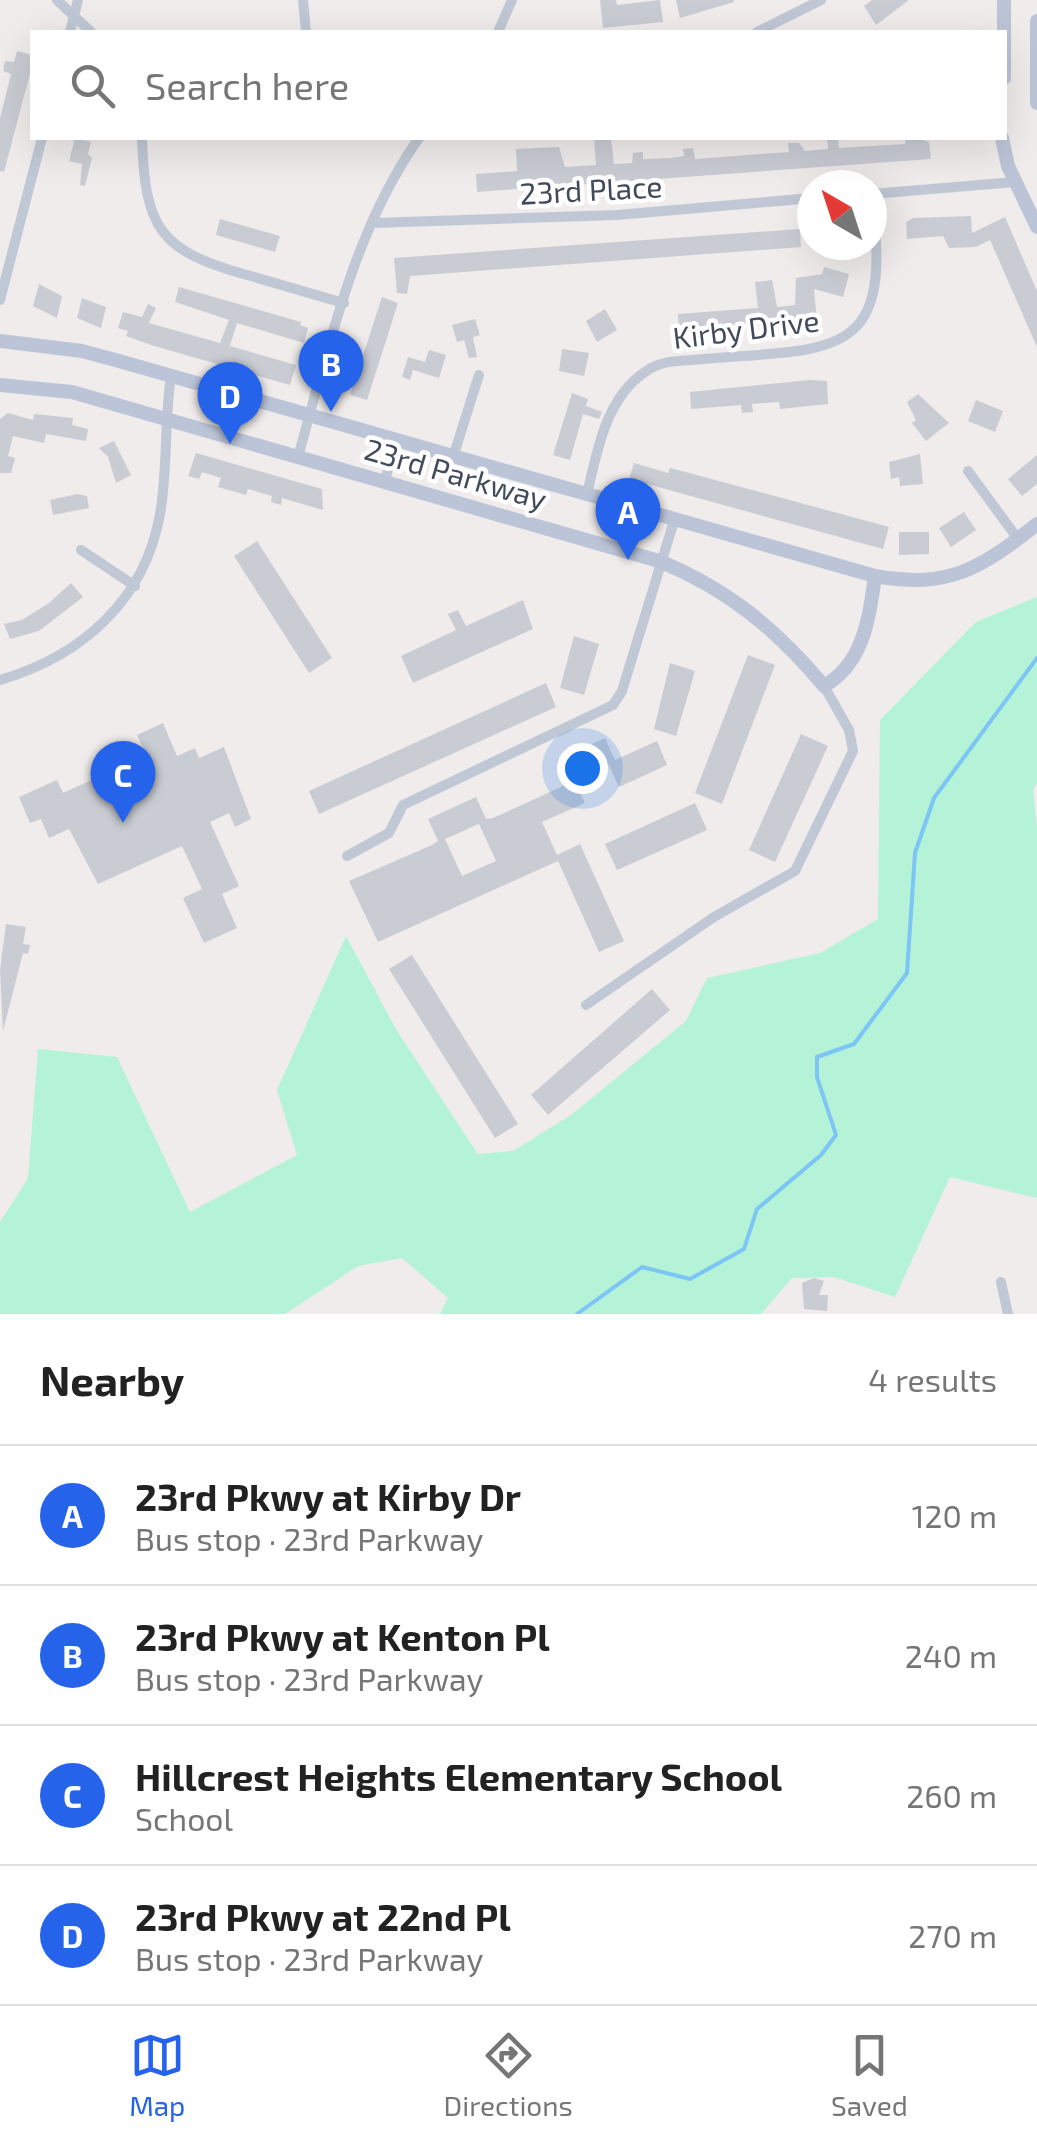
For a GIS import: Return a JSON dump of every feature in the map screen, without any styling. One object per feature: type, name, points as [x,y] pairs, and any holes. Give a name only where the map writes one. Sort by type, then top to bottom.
[{"type":"street","points":[[57,0],[89,30]]},
{"type":"street","points":[[70,30],[78,0]]},
{"type":"street","points":[[303,0],[306,30]]},
{"type":"street","points":[[499,30],[512,0]]},
{"type":"street","points":[[761,30],[820,0]]},
{"type":"street","points":[[1004,0],[1004,30]]},
{"type":"street","points":[[1037,21],[1037,102]]},
{"type":"street","points":[[0,300],[41,140]]},
{"type":"street","points":[[142,140],[150,202],[163,230],[182,253],[344,303]]},
{"type":"street","points":[[298,457],[344,303],[373,223],[418,140]]},
{"type":"street","points":[[1003,140],[1015,182],[1037,227]]},
{"type":"street","points":[[887,196],[1015,182]]},
{"type":"street","name":"23rd Place","points":[[373,223],[617,216],[797,199]]},
{"type":"street","name":"Kirby Drive","points":[[587,494],[613,410],[644,372],[669,362],[813,350],[838,342],[858,328],[876,290],[877,260]]},
{"type":"street","name":"23rd Parkway","points":[[0,341],[82,351],[875,576],[913,582],[965,574],[1037,524]]},
{"type":"street","points":[[453,457],[478,375]]},
{"type":"street","points":[[0,680],[61,656],[105,623],[136,586],[161,512],[164,418],[170,376]]},
{"type":"street","name":"23rd Parkway","points":[[0,385],[72,392],[659,560],[718,588],[766,621],[824,686],[849,730],[854,751],[795,871],[714,917],[586,1005]]},
{"type":"street","points":[[386,481],[395,441]]},
{"type":"street","points":[[968,471],[1018,539]]},
{"type":"street","points":[[347,856],[389,833],[404,805],[613,705],[622,691],[674,521]]},
{"type":"street","points":[[82,550],[136,586]]},
{"type":"street","points":[[824,686],[841,676],[856,658],[875,576]]},
{"type":"street","points":[[1001,1282],[1008,1314]]},
{"type":"green space","points":[[1037,597],[1037,783],[1033,789],[1037,827],[1037,1198],[950,1177],[895,1297],[834,1277],[792,1278],[761,1314],[440,1314],[448,1298],[402,1258],[358,1266],[285,1314],[0,1314],[0,1222],[28,1178],[38,1049],[117,1057],[190,1212],[297,1155],[277,1090],[346,936],[397,1031],[478,1154],[513,1151],[571,1115],[686,1021],[707,978],[820,953],[878,919],[880,720],[976,622]]},
{"type":"building","points":[[600,0],[616,0],[617,5],[660,0],[663,22],[603,28]]},
{"type":"building","points":[[676,0],[734,0],[734,2],[680,18]]},
{"type":"building","points":[[872,0],[909,0],[876,25],[864,6]]},
{"type":"building","points":[[17,51],[30,54],[30,74],[4,172],[0,171],[0,118],[11,74],[3,71],[5,61],[14,62]]},
{"type":"building","points":[[74,140],[91,142],[88,154],[92,158],[85,186],[80,185],[82,164],[69,161]]},
{"type":"building","points":[[594,140],[611,140],[614,164],[632,163],[633,153],[643,152],[643,159],[671,158],[684,156],[683,149],[693,148],[695,159],[789,152],[788,143],[799,143],[805,151],[828,149],[827,140],[838,140],[839,148],[923,140],[929,142],[931,159],[477,192],[476,174],[517,171],[516,149],[559,147],[565,167],[596,165]]},
{"type":"building","points":[[971,216],[972,233],[1005,217],[1037,291],[1037,347],[990,240],[976,247],[949,248],[943,236],[907,239],[906,222],[913,218]]},
{"type":"building","points":[[220,219],[280,236],[275,252],[216,235]]},
{"type":"building","points":[[797,229],[797,247],[410,276],[407,294],[397,293],[394,258]]},
{"type":"building","points":[[824,267],[849,274],[843,297],[814,289],[817,321],[679,332],[678,314],[758,308],[755,282],[772,280],[777,307],[795,305],[796,278],[822,274]]},
{"type":"building","points":[[39,284],[62,296],[57,318],[33,306]]},
{"type":"building","points":[[179,287],[301,322],[308,328],[304,343],[237,323],[230,346],[296,365],[290,385],[151,345],[126,336],[128,331],[118,328],[123,312],[142,317],[148,304],[156,308],[149,323],[220,343],[229,320],[175,302]]},
{"type":"building","points":[[382,297],[398,303],[367,400],[350,395]]},
{"type":"building","points":[[82,298],[106,307],[101,328],[77,318]]},
{"type":"building","points":[[605,309],[617,330],[597,342],[586,321]]},
{"type":"building","points":[[475,319],[480,335],[473,337],[477,357],[469,358],[464,340],[457,342],[452,325]]},
{"type":"building","points":[[562,349],[589,353],[584,376],[559,371]]},
{"type":"building","points":[[429,350],[446,355],[439,378],[413,370],[410,380],[402,377],[408,357],[425,362]]},
{"type":"building","points":[[827,381],[828,404],[780,409],[779,402],[752,404],[753,412],[742,413],[741,405],[691,409],[690,392]]},
{"type":"building","points":[[572,393],[588,399],[586,406],[602,412],[599,419],[583,414],[570,460],[553,455]]},
{"type":"building","points":[[918,394],[949,423],[926,441],[912,423],[916,420],[907,402]]},
{"type":"building","points":[[976,400],[1003,411],[995,432],[968,421]]},
{"type":"building","points":[[8,413],[33,420],[34,414],[73,418],[72,425],[88,429],[86,441],[46,434],[44,443],[13,436],[8,456],[15,458],[11,473],[0,473],[0,419]]},
{"type":"building","points":[[114,441],[131,475],[116,483],[108,457],[99,448]]},
{"type":"building","points":[[196,453],[322,489],[323,510],[282,498],[281,505],[271,502],[272,496],[248,489],[246,495],[218,487],[221,478],[202,472],[199,479],[188,476]]},
{"type":"building","points":[[920,454],[923,484],[900,486],[899,477],[891,479],[889,462]]},
{"type":"building","points":[[1037,455],[1037,484],[1022,496],[1008,479]]},
{"type":"building","points":[[634,463],[668,473],[670,468],[686,472],[889,527],[883,549],[629,479]]},
{"type":"building","points":[[77,494],[87,496],[89,508],[53,515],[50,500]]},
{"type":"building","points":[[964,512],[976,530],[951,547],[939,528]]},
{"type":"building","points":[[899,532],[929,532],[929,554],[899,555]]},
{"type":"building","points":[[257,541],[332,658],[309,673],[234,556]]},
{"type":"building","points":[[71,583],[83,597],[39,631],[10,639],[4,624],[22,620]]},
{"type":"building","points":[[523,600],[533,629],[413,683],[401,656],[456,630],[448,614],[458,610],[466,626]]},
{"type":"building","points":[[574,636],[599,644],[584,695],[560,688]]},
{"type":"building","points":[[748,655],[775,665],[722,804],[695,793]]},
{"type":"building","points":[[670,663],[695,671],[676,736],[654,729]]},
{"type":"building","points":[[546,683],[556,707],[319,814],[309,791]]},
{"type":"building","points":[[163,723],[177,756],[195,748],[199,758],[224,747],[251,819],[235,827],[229,813],[210,822],[239,886],[222,894],[237,928],[204,943],[183,898],[202,889],[182,846],[98,884],[69,829],[49,838],[41,819],[30,823],[19,797],[57,780],[63,793],[146,755],[137,735]]},
{"type":"building","points":[[801,734],[828,746],[775,862],[749,850]]},
{"type":"building","points":[[605,738],[615,760],[657,741],[667,765],[619,787],[609,765],[574,781],[585,803],[542,822],[557,855],[580,844],[624,941],[599,952],[558,861],[378,942],[349,881],[432,845],[438,841],[428,819],[476,797],[486,819],[561,787],[567,782],[557,760]],"holes":[[[479,824],[496,861],[462,876],[445,839]]]},
{"type":"building","points":[[695,803],[707,830],[617,870],[605,844]]},
{"type":"building","points":[[6,924],[26,927],[23,944],[30,945],[28,954],[23,953],[3,1031],[0,970]]},
{"type":"building","points":[[412,955],[518,1124],[495,1138],[389,969]]},
{"type":"building","points":[[652,989],[670,1010],[548,1115],[531,1095]]},
{"type":"building","points":[[814,1278],[824,1281],[819,1295],[828,1295],[827,1311],[804,1309],[802,1283]]},
{"type":"waterway","points":[[577,1314],[642,1267],[690,1279],[744,1249],[757,1209],[821,1155],[836,1135],[817,1077],[817,1057],[854,1044],[907,973],[915,853],[934,798],[1037,658]]},
{"type":"place","name":"23rd Pkwy at Kenton Pl","points":[[331,412]]},
{"type":"place","name":"23rd Pkwy at 22nd Pl","points":[[230,444]]},
{"type":"place","name":"23rd Pkwy at Kirby Dr","points":[[628,560]]},
{"type":"place","name":"Hillcrest Heights Elementary School","points":[[123,823]]}]
